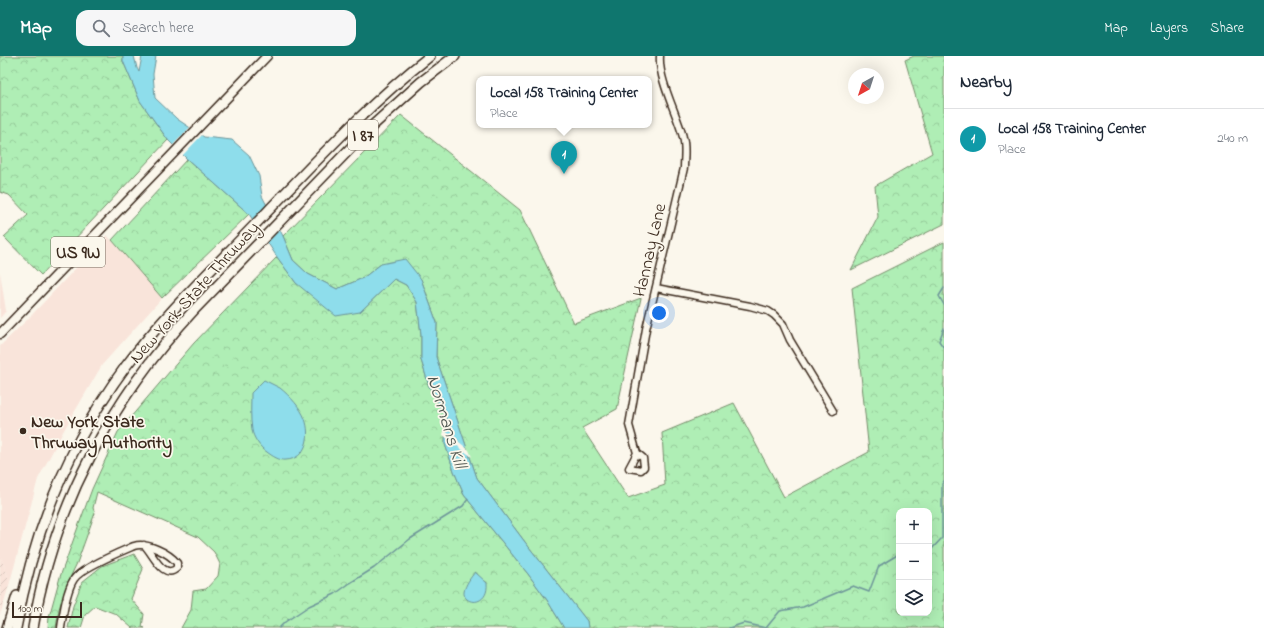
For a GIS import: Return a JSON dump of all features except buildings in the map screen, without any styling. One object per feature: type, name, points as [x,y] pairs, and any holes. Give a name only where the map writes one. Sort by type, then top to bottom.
[{"type":"highway","name":"New York State Thruway","points":[[16,628],[36,545],[53,497],[92,418],[127,365],[176,308],[306,172],[361,116],[430,56]]},
{"type":"highway","name":"New York State Thruway","points":[[33,628],[45,572],[56,537],[79,479],[100,436],[126,394],[155,355],[186,318],[359,138],[421,82],[455,56]]},
{"type":"highway","points":[[8,628],[31,549],[36,545]]},
{"type":"main road","name":"US 9W","points":[[0,334],[267,56]]},
{"type":"street","name":"Hannay Lane","points":[[637,453],[629,425],[646,329],[684,168],[685,157],[683,138],[664,80],[660,56]]},
{"type":"street","points":[[656,288],[750,306],[762,309],[774,315],[783,324],[790,340],[833,411]]},
{"type":"street","points":[[61,628],[70,588],[77,576],[85,570],[138,545],[144,545],[156,549],[172,558],[177,563],[177,568],[170,572],[164,570],[144,545]]},
{"type":"shaded area","points":[[107,235],[162,298],[102,365],[64,430],[38,479],[10,582],[0,555],[0,346],[28,319]]},
{"type":"shaded area","points":[[0,272],[6,311],[0,318]]},
{"type":"shaded area","points":[[0,555],[10,582],[0,615]]},
{"type":"green space","points":[[0,56],[123,56],[123,61],[140,101],[168,140],[41,275],[4,237],[28,215],[9,195],[0,192]]},
{"type":"green space","points":[[914,56],[944,56],[944,224],[851,270],[878,217],[875,186],[932,153],[905,60]]},
{"type":"green space","points":[[401,115],[520,210],[574,323],[641,298],[617,409],[582,428],[628,498],[665,485],[662,433],[734,403],[784,497],[869,452],[852,288],[944,242],[944,628],[588,628],[587,621],[477,478],[436,357],[437,323],[421,279],[381,264],[363,278],[337,289],[308,274],[293,260],[283,236]]},
{"type":"green space","points":[[187,159],[249,214],[162,298],[112,240]]},
{"type":"green space","points":[[277,257],[296,283],[360,312],[394,279],[406,285],[417,302],[421,334],[421,360],[429,386],[446,418],[445,444],[464,495],[528,574],[547,600],[564,628],[181,628],[191,610],[193,591],[206,589],[218,576],[220,564],[214,552],[198,537],[97,492],[93,508],[95,513],[77,563],[67,584],[59,609],[56,628],[48,628],[49,617],[60,577],[92,489],[118,432],[194,343]]},
{"type":"green space","points":[[134,554],[143,569],[131,599],[144,614],[142,627],[145,628],[132,628],[116,614],[95,606],[85,615],[81,628],[68,628],[73,606],[82,582],[102,566]]},
{"type":"water","name":"Normans Kill","points":[[123,56],[134,56],[139,72],[142,56],[156,56],[153,74],[155,98],[177,119],[204,137],[232,140],[249,155],[259,176],[262,196],[283,236],[293,260],[308,274],[337,289],[363,278],[381,264],[405,259],[421,279],[437,323],[436,357],[477,478],[587,621],[588,628],[564,628],[547,600],[528,574],[464,495],[445,444],[446,418],[429,386],[421,360],[421,334],[417,302],[406,285],[394,279],[360,312],[336,316],[296,283],[249,214],[187,159],[168,140],[140,101],[123,61]]},
{"type":"water","points":[[264,380],[280,388],[288,395],[298,406],[305,419],[308,432],[306,445],[303,451],[293,459],[281,460],[276,458],[264,450],[255,439],[251,425],[251,393]]},
{"type":"water","points":[[475,572],[487,583],[487,591],[480,600],[471,601],[467,599],[464,592],[467,584]]},
{"type":"pier","points":[[191,126],[203,134],[181,157],[172,146]]},
{"type":"pier","points":[[268,204],[281,228],[266,244],[252,222]]},
{"type":"pier","points":[[444,430],[469,450],[472,457],[443,435]]},
{"type":"waterway","points":[[944,288],[939,296],[944,305]]},
{"type":"waterway","points":[[944,328],[939,341],[944,348]]},
{"type":"waterway","points":[[932,549],[942,538],[942,484],[944,481]]},
{"type":"waterway","points":[[279,628],[285,622],[309,606],[335,594],[374,568],[410,539],[463,506],[468,499]]},
{"type":"waterway","points":[[729,628],[744,623],[766,628],[780,611],[803,607],[853,586],[869,592],[879,566],[896,556]]},
{"type":"place","name":"Local 158 Training Center","points":[[564,174]]},
{"type":"place","name":"New York State Thruway Authority","points":[[23,431]]}]
